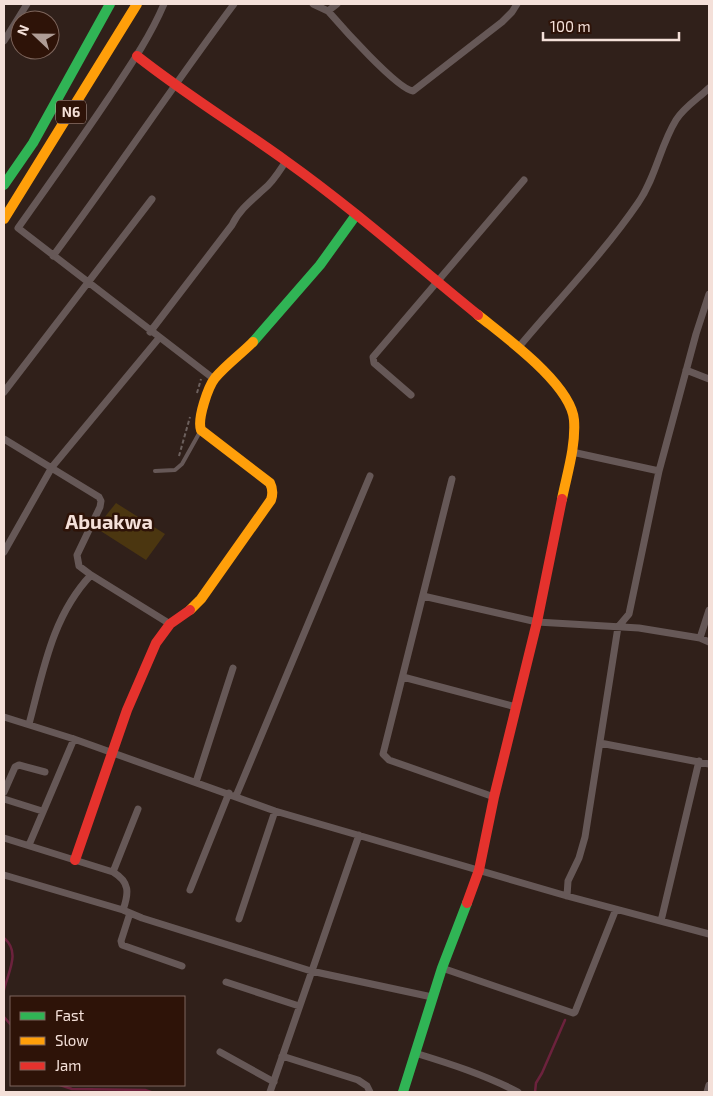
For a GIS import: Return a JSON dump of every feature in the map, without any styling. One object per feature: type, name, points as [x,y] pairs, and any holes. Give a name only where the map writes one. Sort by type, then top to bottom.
[{"type":"street","points":[[4,40],[27,4]]},
{"type":"street","name":"N6","points":[[4,185],[33,143],[110,4]]},
{"type":"street","name":"N6","points":[[4,219],[137,4]]},
{"type":"street","points":[[164,4],[151,32],[136,56],[89,128],[18,228],[214,380]]},
{"type":"street","points":[[53,256],[234,4]]},
{"type":"street","points":[[313,4],[328,11],[376,62],[406,88],[413,91],[502,22],[517,4]]},
{"type":"street","points":[[328,11],[337,4]]},
{"type":"street","points":[[136,56],[174,85],[286,161],[356,214],[518,348],[558,385],[566,396],[571,408],[574,420],[572,452],[537,622],[494,797],[479,870],[432,997],[403,1092]]},
{"type":"street","points":[[518,348],[620,228],[654,175],[676,119],[709,88]]},
{"type":"street","points":[[150,332],[232,225],[238,214],[264,189],[286,161]]},
{"type":"street","points":[[411,395],[374,363],[373,357],[524,180]]},
{"type":"street","points":[[4,392],[152,199]]},
{"type":"street","points":[[75,860],[127,710],[156,643],[170,624],[188,612],[201,599],[271,500],[274,488],[270,484],[201,430],[199,425],[203,406],[214,380],[255,340],[285,306],[320,265],[356,214]]},
{"type":"street","points":[[567,896],[568,881],[579,858],[585,837],[618,627],[629,614],[659,471],[709,294]]},
{"type":"street","points":[[4,552],[52,468],[159,338]]},
{"type":"street","points":[[686,370],[709,379]]},
{"type":"street","points":[[4,439],[99,497],[101,501],[100,507],[77,555],[79,566],[91,576],[170,624]]},
{"type":"street","points":[[572,452],[659,471]]},
{"type":"street","points":[[190,890],[233,795],[370,476]]},
{"type":"street","points":[[452,479],[384,749],[385,757],[388,760],[494,797]]},
{"type":"street","points":[[29,724],[50,646],[63,614],[81,586],[91,576]]},
{"type":"street","points":[[423,596],[537,622],[639,628],[700,638],[709,642]]},
{"type":"street","points":[[700,638],[709,610]]},
{"type":"street","points":[[196,782],[233,668]]},
{"type":"street","points":[[403,677],[516,707]]},
{"type":"street","points":[[4,717],[74,739],[275,811],[567,896],[709,934]]},
{"type":"street","points":[[29,845],[74,739]]},
{"type":"street","points":[[600,743],[709,764]]},
{"type":"street","points":[[661,921],[699,761]]},
{"type":"street","points":[[4,792],[15,767],[19,765],[45,772]]},
{"type":"street","points":[[4,799],[42,811]]},
{"type":"street","points":[[113,872],[138,810]]},
{"type":"street","points":[[239,919],[275,811]]},
{"type":"street","points":[[270,1092],[359,835]]},
{"type":"street","points":[[4,838],[113,872],[125,880],[127,911],[121,941],[122,945],[182,966]]},
{"type":"street","points":[[4,875],[127,911],[311,972],[432,997]]},
{"type":"street","points":[[442,968],[573,1014],[616,909]]},
{"type":"street","points":[[226,982],[300,1006]]},
{"type":"street","points":[[220,1052],[274,1082]]},
{"type":"street","points":[[415,1053],[496,1081],[518,1092]]},
{"type":"street","points":[[282,1056],[358,1080],[368,1086],[370,1092]]},
{"type":"street","points":[[707,1092],[709,1085]]},
{"type":"lane","points":[[155,471],[175,470],[182,464],[201,430]]},
{"type":"path","points":[[196,398],[203,372]]},
{"type":"path","points":[[175,470],[190,416]]},
{"type":"shaded area","points":[[116,503],[165,534],[146,560],[96,528]]},
{"type":"waterway","points":[[4,938],[9,944],[13,956],[4,990]]},
{"type":"waterway","points":[[4,1017],[10,1024]]},
{"type":"waterway","points":[[535,1092],[536,1083],[565,1020]]},
{"type":"waterway","points":[[63,1086],[72,1089],[145,1090],[151,1092]]},
{"type":"traffic: fast","points":[[4,185],[33,143],[110,4]]},
{"type":"traffic: fast","points":[[253,342],[320,265],[356,215]]},
{"type":"traffic: fast","points":[[403,1092],[442,968],[467,903]]},
{"type":"traffic: slow","points":[[4,219],[137,4]]},
{"type":"traffic: slow","points":[[478,315],[535,362],[562,392],[570,406],[574,420],[574,440],[562,499]]},
{"type":"traffic: slow","points":[[190,610],[201,599],[272,498],[270,483],[201,430],[200,425],[204,403],[215,378],[253,342]]},
{"type":"traffic: jam","points":[[137,56],[311,179],[478,315]]},
{"type":"traffic: jam","points":[[467,903],[479,870],[494,797],[537,622],[562,499]]},
{"type":"traffic: jam","points":[[75,860],[127,710],[156,643],[170,624],[190,610]]},
{"type":"district","name":"Abuakwa","points":[[109,522]]}]
